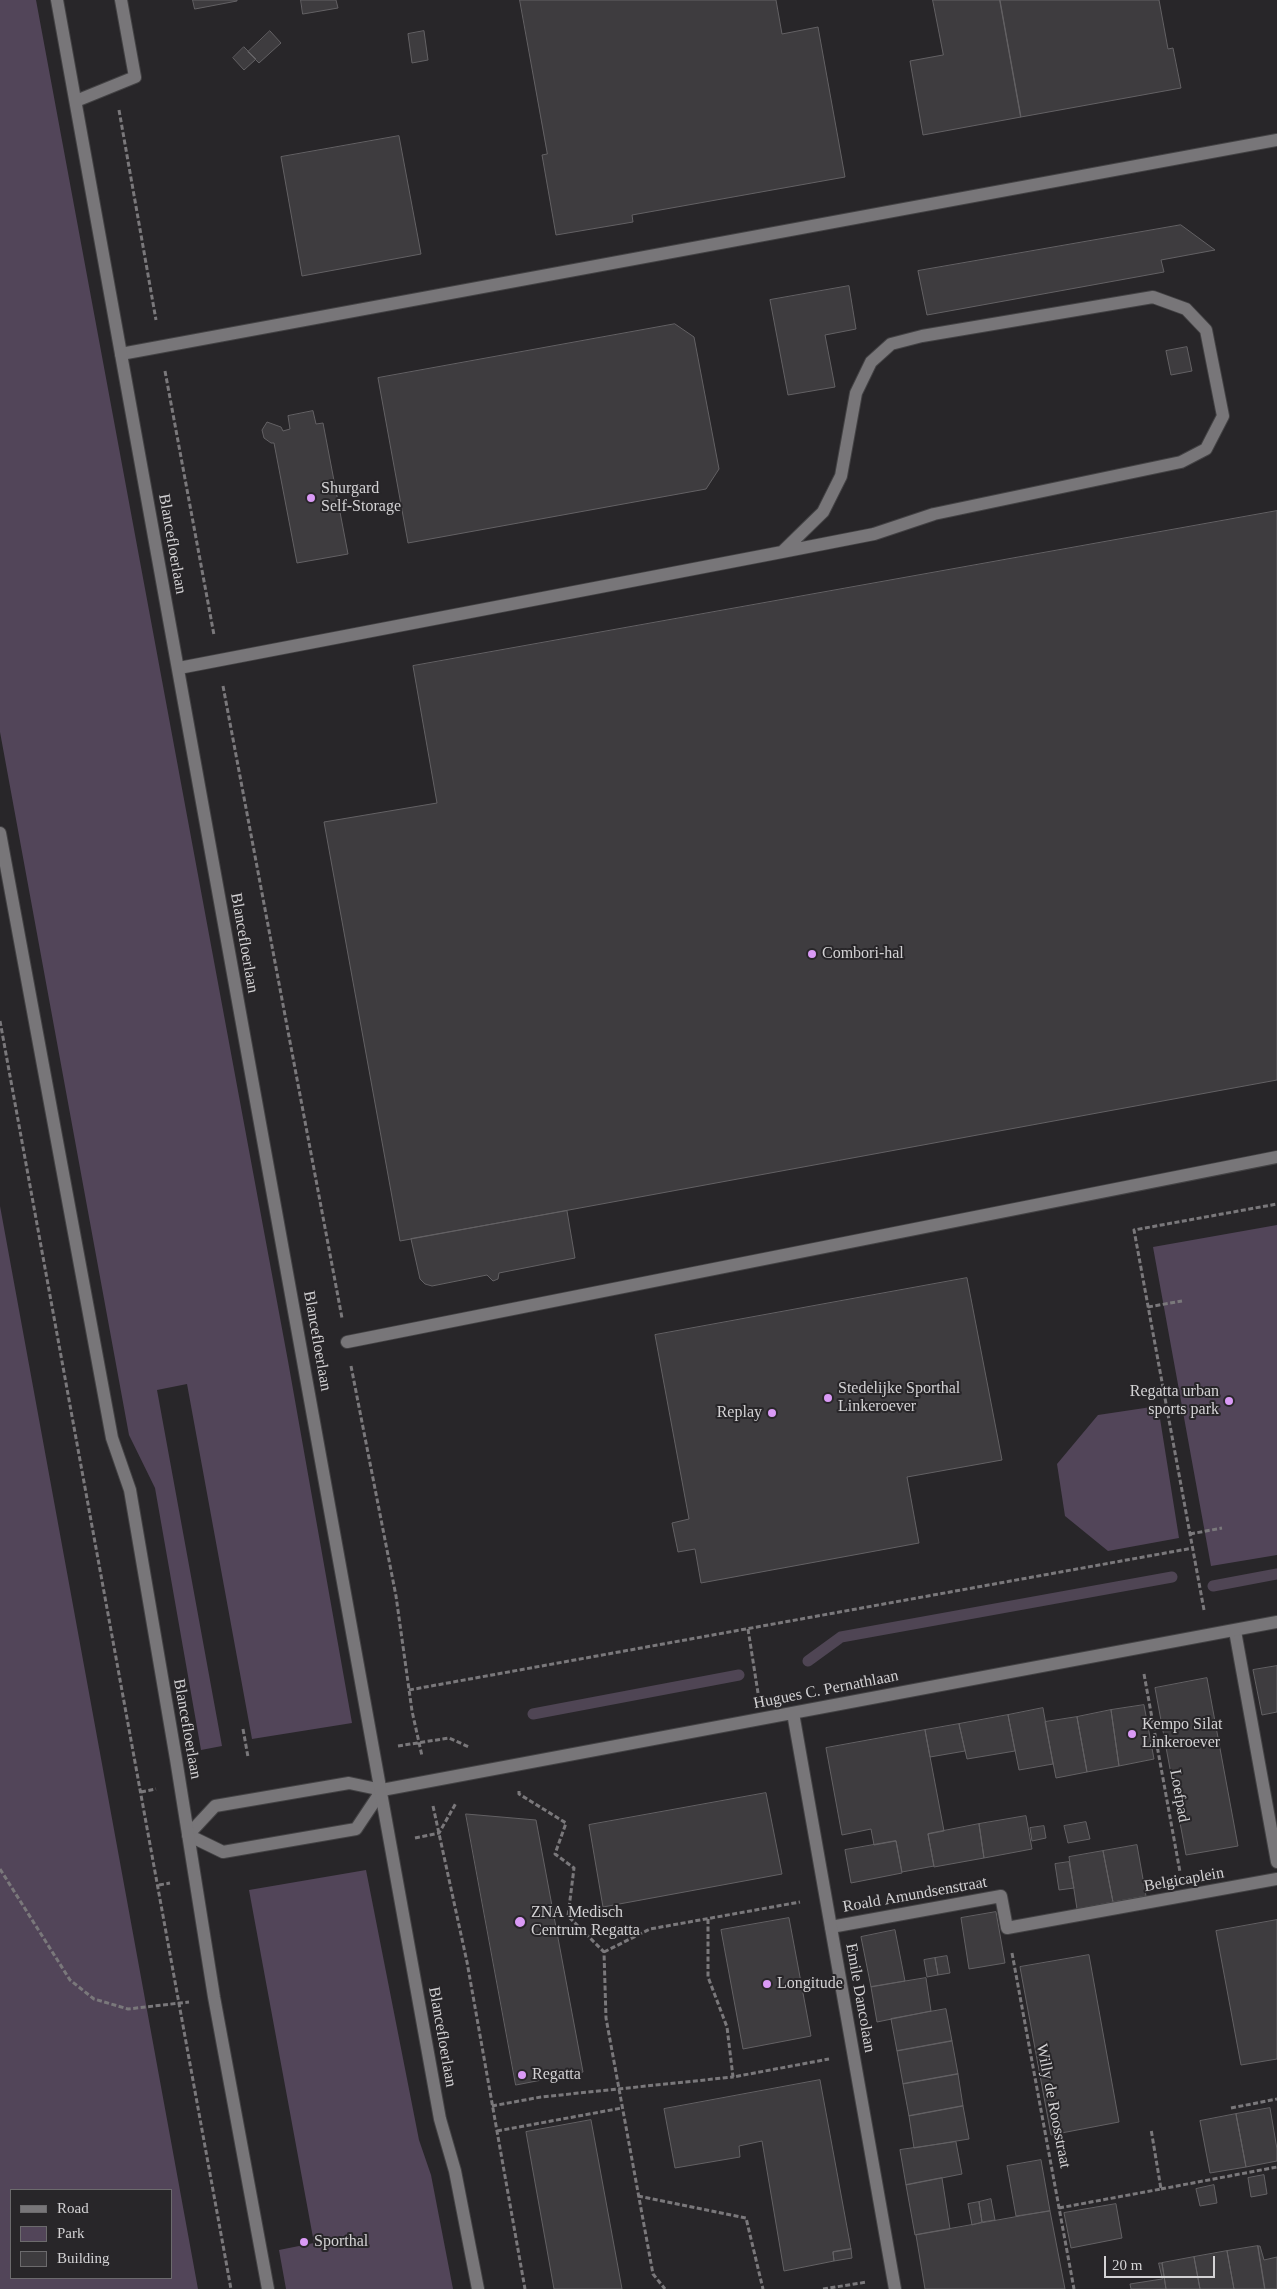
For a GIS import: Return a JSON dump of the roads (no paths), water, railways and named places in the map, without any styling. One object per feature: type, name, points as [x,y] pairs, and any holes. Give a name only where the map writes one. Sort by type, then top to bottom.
[{"type":"main road","name":"Blancefloerlaan","points":[[57,0],[440,2119],[455,2170],[478,2289]]},
{"type":"main road","points":[[76,101],[135,77],[121,0]]},
{"type":"main road","points":[[121,354],[1277,140]]},
{"type":"main road","points":[[178,668],[219,661],[782,552],[874,534],[934,514],[1181,462],[1206,449],[1223,416],[1206,330],[1186,309],[1152,297],[922,336],[890,344],[871,362],[856,393],[841,476],[823,512],[782,552]]},
{"type":"main road","name":"Blancefloerlaan","points":[[0,833],[112,1438],[130,1490],[214,1997],[268,2289]]},
{"type":"main road","points":[[347,1342],[1277,1157]]},
{"type":"main road","name":"Hugues C. Pernathlaan","points":[[382,1790],[1277,1622]]},
{"type":"main road","points":[[1235,1631],[1277,1862]]},
{"type":"main road","name":"Emile Dancolaan","points":[[793,1712],[894,2283]]},
{"type":"main road","points":[[349,1783],[382,1790],[356,1829],[223,1852],[188,1835],[215,1806],[349,1783]]},
{"type":"main road","name":"Belgicaplein","points":[[1007,1928],[1277,1879]]},
{"type":"main road","name":"Roald Amundsenstraat","points":[[831,1927],[1001,1896],[1007,1928]]},
{"type":"waterway","points":[[1213,1586],[1277,1574]]},
{"type":"waterway","points":[[808,1661],[841,1637],[1172,1577]]},
{"type":"waterway","points":[[533,1714],[739,1675]]},
{"type":"place","name":"Shurgard Self-Storage","points":[[311,498]]},
{"type":"place","name":"Combori-hal","points":[[812,954]]},
{"type":"place","name":"Stedelijke Sporthal Linkeroever","points":[[828,1398]]},
{"type":"place","name":"Regatta urban sports park","points":[[1229,1401]]},
{"type":"place","name":"Replay","points":[[772,1413]]},
{"type":"place","name":"Kempo Silat Linkeroever","points":[[1132,1734]]},
{"type":"place","name":"ZNA Medisch Centrum Regatta","points":[[520,1922]]},
{"type":"place","name":"Longitude","points":[[767,1984]]},
{"type":"place","name":"Regatta","points":[[522,2075]]},
{"type":"place","name":"Sporthal","points":[[304,2242]]}]
